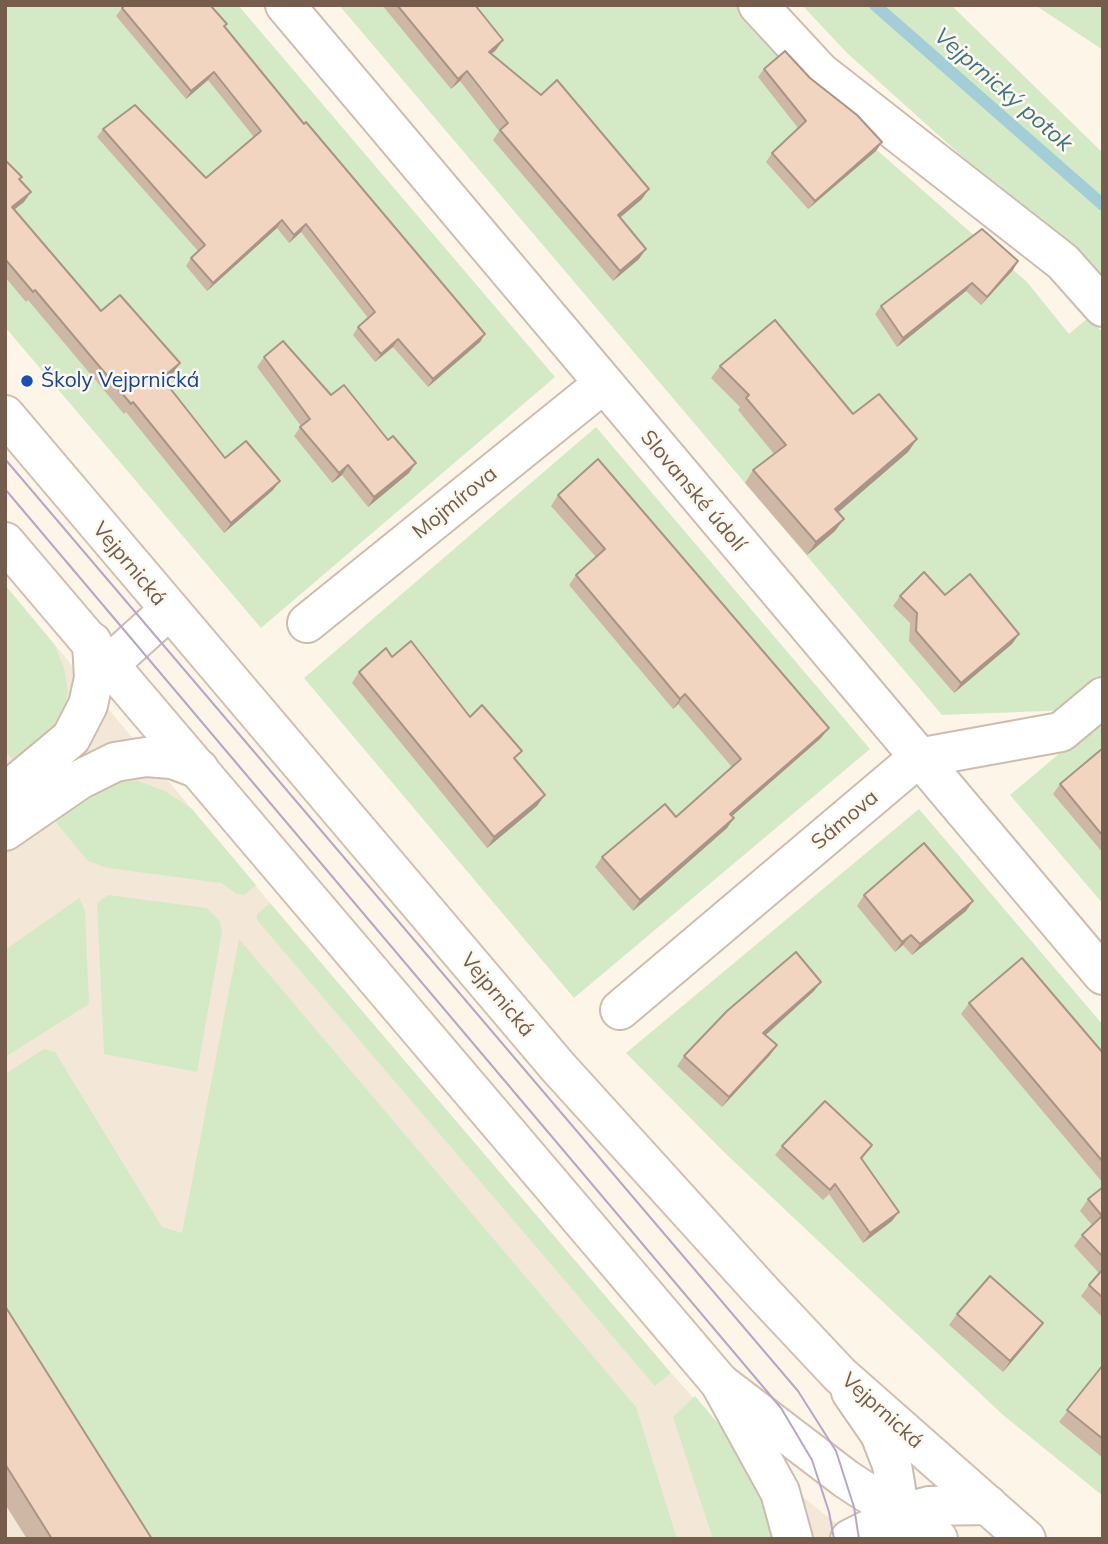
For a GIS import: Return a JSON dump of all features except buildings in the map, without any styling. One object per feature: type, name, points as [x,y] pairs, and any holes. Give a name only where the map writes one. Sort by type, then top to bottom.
[{"type":"street","name":"Slovanské údolí","points":[[285,5],[1103,975]]},
{"type":"street","points":[[758,5],[820,72],[1063,262],[1103,307]]},
{"type":"street","name":"Mojmírova","points":[[307,623],[603,384]]},
{"type":"street","name":"Vejprnická","points":[[5,415],[168,611],[558,1067],[840,1375],[1026,1539]]},
{"type":"street","points":[[5,542],[98,661],[199,769],[720,1383],[780,1492],[793,1539]]},
{"type":"street","points":[[5,793],[71,738],[88,705],[98,661],[168,611]]},
{"type":"street","name":"Sámova","points":[[620,1010],[918,758],[1060,732],[1103,696]]},
{"type":"street","points":[[5,831],[79,780],[115,762],[146,757],[172,759],[199,769]]},
{"type":"street","points":[[840,1375],[880,1434],[892,1465],[899,1526]]},
{"type":"street","points":[[720,1383],[846,1479],[899,1526],[938,1539]]},
{"type":"street","points":[[850,1539],[899,1526],[929,1506],[988,1505]]},
{"type":"shaded area","points":[[5,585],[270,903],[671,1373],[731,1439],[855,1539],[5,1539]]},
{"type":"green space","points":[[5,5],[238,5],[555,377],[261,628],[5,327]]},
{"type":"green space","points":[[339,5],[739,5],[878,151],[1027,282],[1069,334],[1089,317],[1103,333],[1103,683],[1071,710],[942,715]]},
{"type":"green space","points":[[802,5],[951,5],[1103,153],[1103,287],[1086,268],[847,53]]},
{"type":"green space","points":[[1035,5],[1103,5],[1103,50]]},
{"type":"green space","points":[[596,427],[870,749],[574,998],[304,678]]},
{"type":"green space","points":[[5,585],[54,644],[64,668],[68,691],[63,719],[20,769],[5,751]]},
{"type":"green space","points":[[1103,717],[1103,904],[1010,795]]},
{"type":"green space","points":[[138,781],[165,791],[192,809],[256,885],[244,895],[237,894],[221,883],[108,868],[88,861],[49,814],[110,782]]},
{"type":"green space","points":[[919,809],[1103,1025],[1103,1496],[1003,1415],[726,1154],[626,1053]]},
{"type":"green space","points":[[108,895],[207,908],[220,921],[222,932],[197,1072],[104,1054],[97,903]]},
{"type":"green space","points":[[79,898],[85,911],[89,1004],[5,1057],[5,950]]},
{"type":"green space","points":[[270,903],[671,1373],[655,1386],[257,920],[257,914]]},
{"type":"green space","points":[[239,939],[636,1407],[677,1539],[127,1539],[5,1346],[5,1074],[44,1049],[55,1052],[162,1227],[182,1233]]},
{"type":"green space","points":[[695,1396],[731,1439],[755,1481],[774,1539],[713,1539],[673,1417]]},
{"type":"waterway","name":"Vejprnický potok","points":[[875,5],[1103,205]]},
{"type":"tram line","points":[[5,459],[798,1391],[836,1451],[854,1507],[859,1539]]},
{"type":"tram line","points":[[5,489],[781,1408],[812,1460],[829,1512],[834,1539]]},
{"type":"place","name":"Školy Vejprnická","points":[[27,381]]}]
